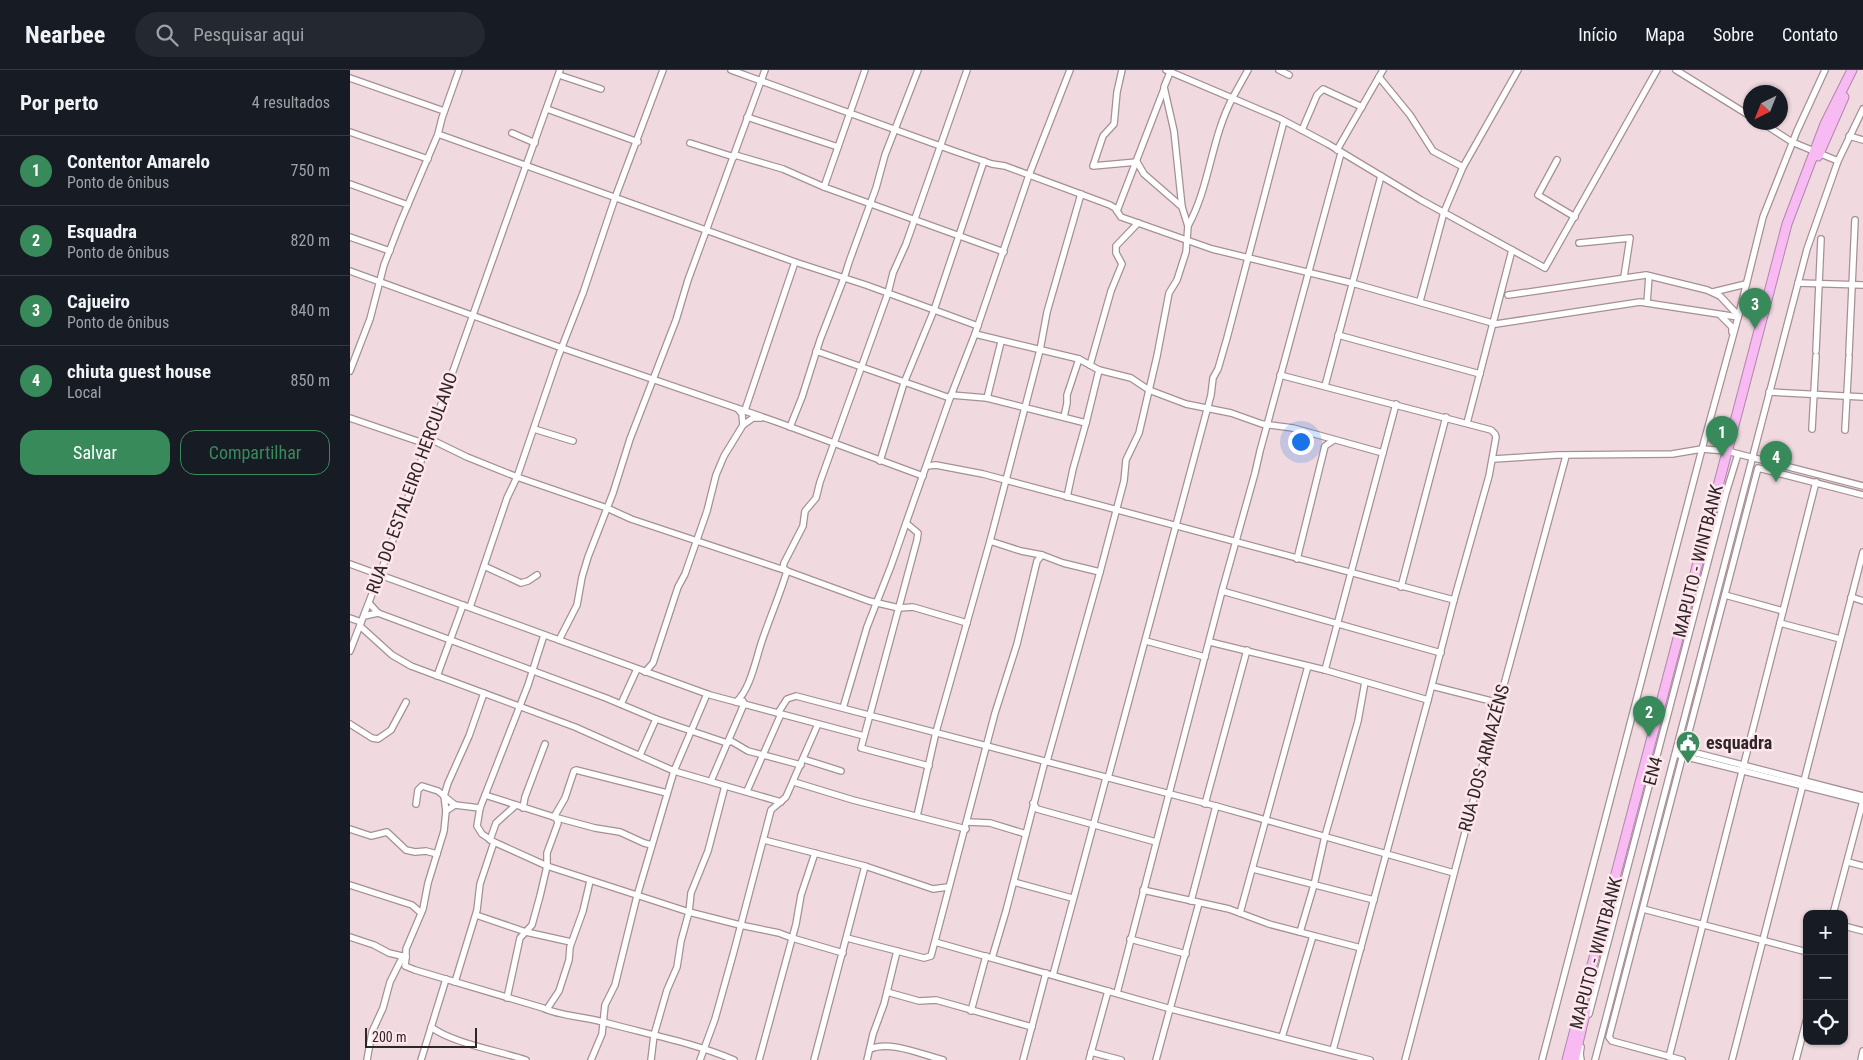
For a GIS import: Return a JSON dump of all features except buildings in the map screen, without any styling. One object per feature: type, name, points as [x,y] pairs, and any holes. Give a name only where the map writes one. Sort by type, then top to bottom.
[{"type":"highway","name":"MAPUTO - WINTBANK","points":[[1817,152],[1828,116],[1852,70]]},
{"type":"highway","name":"MAPUTO - WINTBANK","points":[[1574,1060],[1599,958],[1732,453],[1787,224],[1817,152],[1858,70]]},
{"type":"highway","name":"MAPUTO - WINTBANK","points":[[1567,1060],[1732,453]]},
{"type":"street","points":[[350,369],[370,319],[390,251],[438,134],[459,70]]},
{"type":"street","points":[[470,607],[507,498],[517,477],[615,198],[638,142],[663,70]]},
{"type":"street","points":[[731,70],[941,146],[1081,194],[1110,205],[1120,216],[1187,241],[1420,301],[1493,323],[1513,322],[1630,303],[1647,303],[1720,315],[1739,316]]},
{"type":"street","points":[[559,640],[578,605],[585,567],[765,70]]},
{"type":"street","points":[[824,187],[865,70]]},
{"type":"street","points":[[790,427],[895,129],[918,70]]},
{"type":"street","points":[[787,571],[783,568],[784,563],[803,526],[805,511],[818,494],[820,482],[967,70]]},
{"type":"street","points":[[843,708],[867,627],[897,552],[950,396],[978,326],[1030,176],[1070,70]]},
{"type":"street","points":[[1122,70],[1117,92],[1114,124],[1103,136],[1093,166],[1136,162]]},
{"type":"street","points":[[1117,211],[1169,70],[1233,97],[1302,130],[1544,268],[1547,267],[1657,70]]},
{"type":"street","points":[[1188,226],[1196,212],[1219,130],[1233,97],[1248,70]]},
{"type":"street","points":[[1278,70],[1289,75]]},
{"type":"street","points":[[1420,301],[1444,212],[1463,167],[1518,70]]},
{"type":"street","points":[[1676,70],[1743,112]]},
{"type":"street","points":[[1543,1060],[1702,449],[1739,316],[1763,217],[1792,142],[1825,70]]},
{"type":"street","points":[[1117,993],[1222,591],[1309,273],[1339,152],[1379,72],[1433,151],[1463,167]]},
{"type":"street","points":[[559,73],[602,89]]},
{"type":"street","name":"RUA DO ESTALEIRO HERCULANO","points":[[350,651],[380,575],[559,73]]},
{"type":"street","points":[[350,78],[444,111]]},
{"type":"street","points":[[971,1011],[1014,882],[1033,803],[1100,572],[1124,481],[1126,460],[1137,438],[1169,292],[1182,269],[1188,226],[1182,208],[1174,131],[1164,87]]},
{"type":"street","points":[[1302,130],[1317,95],[1323,89],[1362,107]]},
{"type":"street","points":[[547,109],[638,142]]},
{"type":"street","points":[[1595,1060],[1798,283],[1819,213],[1838,161],[1863,109]]},
{"type":"street","points":[[747,117],[838,147]]},
{"type":"street","points":[[901,117],[905,132]]},
{"type":"street","points":[[1023,1060],[1050,974],[1146,640],[1207,409],[1212,389],[1212,378],[1218,369],[1227,338],[1284,121]]},
{"type":"street","points":[[1773,130],[1792,142],[1838,161]]},
{"type":"street","points":[[350,132],[428,159]]},
{"type":"street","points":[[512,133],[535,143]]},
{"type":"street","points":[[438,134],[978,326]]},
{"type":"street","points":[[1849,136],[1863,140]]},
{"type":"street","points":[[690,143],[783,169],[824,187],[1004,252]]},
{"type":"street","points":[[1557,160],[1538,195],[1575,217]]},
{"type":"street","points":[[880,461],[904,383],[934,310],[984,161]]},
{"type":"street","points":[[1136,162],[1144,174],[1182,208]]},
{"type":"street","points":[[1325,386],[1381,176]]},
{"type":"street","points":[[350,184],[408,205]]},
{"type":"street","points":[[917,816],[936,732],[990,541],[1040,350],[1047,312],[1081,194]]},
{"type":"street","points":[[1846,430],[1855,220]]},
{"type":"street","points":[[1090,366],[1111,291],[1122,264],[1116,253],[1116,246],[1138,223]]},
{"type":"street","points":[[350,237],[390,251]]},
{"type":"street","points":[[1579,243],[1630,238],[1624,277]]},
{"type":"street","points":[[1812,429],[1821,238]]},
{"type":"street","points":[[1467,423],[1512,250]]},
{"type":"street","points":[[745,410],[795,262]]},
{"type":"street","points":[[350,271],[562,348],[765,417],[923,476]]},
{"type":"street","points":[[1508,295],[1624,277],[1649,276],[1684,283],[1713,292],[1720,296],[1739,316]]},
{"type":"street","points":[[1647,303],[1649,276]]},
{"type":"street","points":[[1798,283],[1863,285]]},
{"type":"street","points":[[1713,292],[1746,284]]},
{"type":"street","points":[[1720,315],[1732,327],[1733,336]]},
{"type":"street","points":[[975,334],[1001,342],[1079,359],[1099,370],[1131,378],[1149,390],[1186,404],[1267,425],[1285,426],[1383,453]]},
{"type":"street","points":[[1338,335],[1480,374]]},
{"type":"street","points":[[987,398],[1001,342]]},
{"type":"street","points":[[816,351],[904,383],[950,396],[987,398],[1086,423]]},
{"type":"street","points":[[1064,417],[1068,403],[1067,395],[1079,359]]},
{"type":"street","points":[[1067,497],[1099,370]]},
{"type":"street","points":[[1280,375],[1446,417],[1491,430],[1495,434],[1493,459],[1333,1050]]},
{"type":"street","points":[[1769,392],[1863,397]]},
{"type":"street","points":[[1325,670],[1396,404]]},
{"type":"street","points":[[738,408],[742,414],[743,425]]},
{"type":"street","points":[[655,675],[654,663],[678,587],[707,511],[716,475],[722,460],[743,425],[753,418],[765,417]]},
{"type":"street","points":[[1401,587],[1446,417]]},
{"type":"street","points":[[350,418],[427,441],[517,477],[607,508],[631,519],[787,571],[848,594],[899,608],[912,607],[967,623]]},
{"type":"street","points":[[534,429],[573,441]]},
{"type":"street","points":[[1319,436],[1325,446]]},
{"type":"street","points":[[1297,559],[1325,446],[1334,440]]},
{"type":"street","points":[[1493,459],[1672,454],[1702,449],[1732,453],[1863,486]]},
{"type":"street","name":"EN4","points":[[1581,1060],[1580,1054],[1585,1029],[1616,915],[1630,853],[1726,493],[1732,453]]},
{"type":"street","points":[[931,454],[936,465]]},
{"type":"street","name":"RUA DOS ARMAZÉNS","points":[[1405,1060],[1566,456]]},
{"type":"street","points":[[927,466],[936,465],[983,474],[1351,574],[1454,600]]},
{"type":"street","points":[[1682,1060],[1612,1040],[1610,1037],[1758,468],[1863,495]]},
{"type":"street","points":[[1669,1056],[1816,482]]},
{"type":"street","points":[[906,523],[916,530],[918,536],[861,748],[929,766]]},
{"type":"street","points":[[990,541],[1021,552],[1035,553],[1070,565],[1100,572]]},
{"type":"street","points":[[1732,1060],[1863,552]]},
{"type":"street","points":[[1035,553],[1037,561]]},
{"type":"street","points":[[847,938],[927,958],[932,954],[948,886],[1002,690],[1017,644],[1037,561],[1042,555]]},
{"type":"street","points":[[350,564],[707,694],[864,736]]},
{"type":"street","points":[[484,566],[521,583],[537,575]]},
{"type":"street","points":[[710,782],[744,704],[743,696],[787,571]]},
{"type":"street","points":[[1222,591],[1441,653]]},
{"type":"street","points":[[1725,595],[1783,611]]},
{"type":"street","points":[[1851,597],[1863,601]]},
{"type":"street","points":[[902,598],[912,607]]},
{"type":"street","points":[[369,603],[378,613],[656,719],[727,743],[732,741],[748,751],[841,771]]},
{"type":"street","points":[[437,676],[463,605]]},
{"type":"street","points":[[364,616],[378,613]]},
{"type":"street","points":[[350,618],[361,624],[398,659],[437,676],[575,726],[674,771],[781,802]]},
{"type":"street","points":[[1780,623],[1840,639]]},
{"type":"street","points":[[544,634],[533,671],[480,808],[477,826],[482,834],[492,841],[547,866],[590,881],[689,912],[740,925],[779,932],[792,938],[843,952]]},
{"type":"street","points":[[1146,640],[1205,657]]},
{"type":"street","points":[[1210,642],[1325,670],[1428,700]]},
{"type":"street","points":[[1205,804],[1247,650]]},
{"type":"street","points":[[645,672],[654,663]]},
{"type":"street","points":[[1240,913],[1308,666]]},
{"type":"street","points":[[620,704],[637,669]]},
{"type":"street","points":[[1300,932],[1358,721],[1365,682]]},
{"type":"street","points":[[1432,686],[1499,703]]},
{"type":"street","points":[[367,1060],[374,1026],[383,1008],[390,982],[421,913],[444,831],[446,811],[444,796],[448,783],[469,736],[484,693]]},
{"type":"street","points":[[591,1060],[602,1034],[605,1005],[615,986],[637,896],[667,793],[674,771],[707,694]]},
{"type":"street","points":[[736,702],[743,696]]},
{"type":"street","points":[[747,791],[779,714],[787,699],[793,696],[870,714],[1216,806],[1454,873]]},
{"type":"street","points":[[835,706],[844,700]]},
{"type":"street","points":[[350,724],[372,738],[378,739],[391,730],[406,702]]},
{"type":"street","points":[[640,755],[656,719]]},
{"type":"street","points":[[700,1060],[732,961],[771,810],[786,798],[818,724]]},
{"type":"street","points":[[524,808],[527,791],[545,744]]},
{"type":"street","points":[[1676,750],[1863,796]]},
{"type":"street","points":[[665,767],[671,781]]},
{"type":"street","points":[[507,998],[520,938],[532,924],[547,866],[548,853],[574,771],[667,793]]},
{"type":"street","points":[[1094,774],[1102,788]]},
{"type":"street","points":[[794,782],[853,800],[917,816],[966,826],[990,823],[1026,834]]},
{"type":"street","points":[[1804,783],[1863,801],[1834,910]]},
{"type":"street","points":[[416,804],[418,790],[422,786],[438,791],[455,805],[480,808]]},
{"type":"street","points":[[651,1060],[654,1035],[667,990],[677,967],[681,941],[689,912],[691,893],[708,851],[725,786]]},
{"type":"street","points":[[485,795],[595,828],[620,832],[644,843],[652,844]]},
{"type":"street","points":[[1033,803],[1037,809],[1156,842]]},
{"type":"street","points":[[446,811],[455,805]]},
{"type":"street","points":[[455,982],[476,915],[480,884],[496,823],[516,805]]},
{"type":"street","points":[[1191,900],[1216,806]]},
{"type":"street","points":[[1031,813],[1037,809]]},
{"type":"street","points":[[350,829],[371,836],[387,832],[406,850],[414,852],[423,850],[437,854]]},
{"type":"street","points":[[764,840],[865,866],[933,889],[945,899]]},
{"type":"street","points":[[759,1060],[792,938],[801,895],[815,853]]},
{"type":"street","points":[[1848,862],[1863,866]]},
{"type":"street","points":[[814,1060],[865,866]]},
{"type":"street","points":[[1253,869],[1374,900]]},
{"type":"street","points":[[547,1010],[559,991],[569,960],[571,942],[582,915],[590,881]]},
{"type":"street","points":[[1014,882],[1072,898]]},
{"type":"street","points":[[350,885],[407,903],[414,906],[421,913]]},
{"type":"street","points":[[933,889],[948,886]]},
{"type":"street","points":[[1143,890],[1240,913],[1262,922],[1361,948]]},
{"type":"street","points":[[1156,1060],[1199,903]]},
{"type":"street","points":[[1643,909],[1803,951]]},
{"type":"street","points":[[476,915],[526,932],[571,942]]},
{"type":"street","points":[[1848,927],[1863,931]]},
{"type":"street","points":[[1282,1037],[1313,936]]},
{"type":"street","points":[[350,939],[374,945],[389,953],[403,956]]},
{"type":"street","points":[[1130,939],[1186,954]]},
{"type":"street","points":[[935,942],[1171,1009],[1370,1060]]},
{"type":"street","points":[[867,1060],[873,1046],[897,951]]},
{"type":"street","points":[[403,956],[405,966],[455,982],[561,1015],[604,1022],[687,1043],[734,1060]]},
{"type":"street","points":[[421,1060],[446,979]]},
{"type":"street","points":[[1089,1060],[1108,990]]},
{"type":"street","points":[[887,992],[919,1001],[936,1000],[1032,1027]]},
{"type":"street","points":[[431,1027],[438,1032],[472,1045],[526,1060]]},
{"type":"street","points":[[429,1034],[438,1032]]},
{"type":"street","points":[[1796,1060],[1803,1033]]},
{"type":"street","points":[[873,1046],[897,1048],[944,1060]]},
{"type":"street","points":[[1861,1060],[1863,1051]]},
{"type":"street","points":[[1092,1052],[1121,1060]]},
{"type":"place","name":"Cajueiro","points":[[1755,329]]},
{"type":"place","name":"Contentor Amarelo","points":[[1722,457]]},
{"type":"place","name":"chiuta guest house","points":[[1776,482]]},
{"type":"place","name":"Esquadra","points":[[1649,737]]},
{"type":"place","name":"esquadra","points":[[1688,764]]}]
